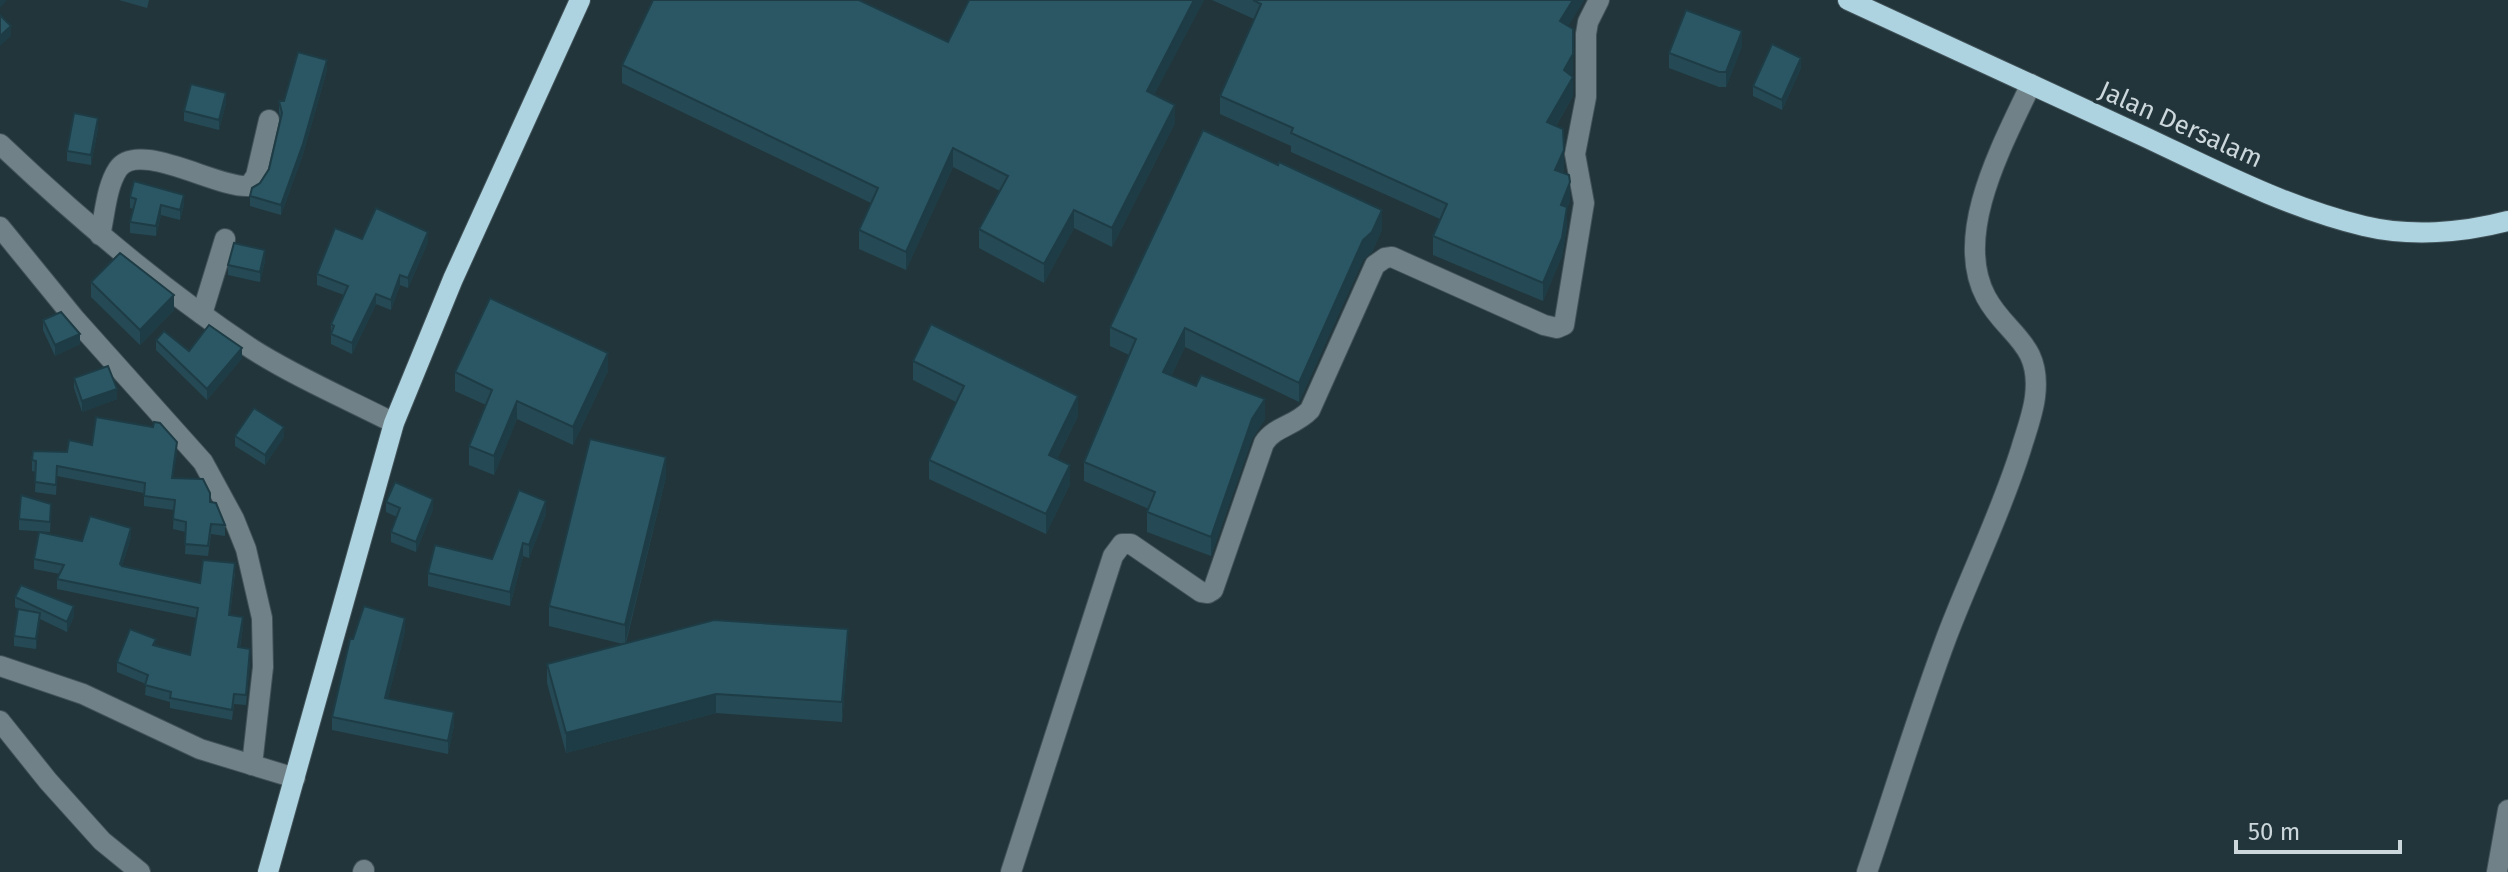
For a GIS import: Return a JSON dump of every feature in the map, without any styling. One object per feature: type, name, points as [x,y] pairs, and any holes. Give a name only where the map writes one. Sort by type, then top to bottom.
[{"type":"main road","points":[[268,872],[394,423],[453,279],[580,0]]},
{"type":"main road","name":"Jalan Dersalam","points":[[1848,0],[2280,197],[2365,226],[2438,232],[2508,221]]},
{"type":"street","points":[[1011,872],[1113,556],[1122,544],[1131,544],[1201,592],[1213,590],[1264,443],[1269,435],[1300,420],[1310,410],[1375,265],[1392,257],[1544,325],[1557,328],[1564,325],[1584,203],[1575,154],[1586,97],[1586,34],[1588,22],[1599,0]]},
{"type":"street","points":[[1867,872],[1947,636],[2009,486],[2033,406],[2035,381],[2030,354],[1985,297],[1979,278],[1976,235],[1987,183],[2031,84]]},
{"type":"street","points":[[100,235],[112,181],[123,163],[131,159],[154,160],[232,185],[249,186],[256,176],[269,120]]},
{"type":"street","points":[[4,155],[142,271],[202,314],[255,350],[394,423]]},
{"type":"street","points":[[0,227],[75,319],[203,462],[234,519],[246,549],[262,618],[263,667],[252,765]]},
{"type":"street","points":[[202,314],[225,239]]},
{"type":"street","points":[[0,666],[83,694],[200,749],[295,778]]},
{"type":"street","points":[[0,721],[102,841],[140,872]]},
{"type":"street","points":[[2497,872],[2508,810]]},
{"type":"building","points":[[653,0],[859,0],[948,42],[969,0],[1194,0],[1147,91],[1175,105],[1112,228],[1074,210],[1044,264],[979,229],[1008,176],[953,148],[906,252],[859,230],[878,188],[622,65]]},
{"type":"building","points":[[1253,0],[1573,0],[1560,21],[1573,29],[1573,54],[1564,70],[1573,77],[1547,122],[1563,129],[1564,150],[1555,170],[1569,175],[1570,182],[1561,205],[1567,207],[1562,238],[1543,283],[1433,236],[1447,204],[1291,133],[1293,128],[1220,96],[1261,4]]},
{"type":"building","points":[[1686,10],[1742,31],[1726,72],[1669,53]]},
{"type":"building","points":[[0,15],[11,26],[0,36]]},
{"type":"building","points":[[1772,44],[1801,58],[1782,100],[1753,86]]},
{"type":"building","points":[[298,52],[327,60],[303,144],[281,205],[250,196],[252,188],[260,183],[269,169],[282,113],[279,101],[284,101]]},
{"type":"building","points":[[191,84],[226,93],[219,120],[184,111]]},
{"type":"building","points":[[74,113],[98,118],[91,155],[67,151]]},
{"type":"building","points":[[1203,130],[1382,210],[1372,232],[1363,240],[1299,383],[1185,328],[1163,372],[1196,386],[1201,375],[1265,399],[1252,419],[1211,537],[1147,512],[1155,492],[1084,462],[1136,339],[1110,327]]},
{"type":"building","points":[[134,181],[184,195],[180,210],[161,205],[156,226],[130,222],[136,199],[130,197]]},
{"type":"building","points":[[376,208],[428,232],[408,278],[400,275],[391,300],[376,294],[352,343],[331,334],[334,326],[331,324],[348,286],[317,274],[335,228],[362,239]]},
{"type":"building","points":[[234,243],[265,250],[260,272],[228,265]]},
{"type":"building","points":[[120,253],[174,295],[140,330],[91,282]]},
{"type":"building","points":[[490,298],[608,353],[573,427],[517,401],[494,456],[469,446],[492,390],[455,372]]},
{"type":"building","points":[[61,312],[80,334],[55,345],[43,320]]},
{"type":"building","points":[[931,324],[1078,396],[1049,455],[1070,465],[1046,514],[929,460],[964,386],[913,361]]},
{"type":"building","points":[[209,325],[242,348],[207,389],[156,340],[164,331],[189,351]]},
{"type":"building","points":[[108,366],[117,389],[82,401],[74,378]]},
{"type":"building","points":[[254,408],[284,427],[265,455],[235,436]]},
{"type":"building","points":[[96,417],[153,427],[154,422],[160,423],[177,442],[172,478],[203,479],[210,493],[210,502],[216,503],[225,525],[211,524],[208,546],[185,544],[186,522],[173,519],[175,500],[144,496],[145,483],[57,466],[56,485],[35,482],[33,451],[67,452],[69,440],[92,445]]},
{"type":"building","points":[[590,439],[666,457],[625,625],[549,606]]},
{"type":"building","points":[[395,482],[433,499],[416,542],[391,532],[400,508],[386,502]]},
{"type":"building","points":[[519,490],[546,501],[529,545],[523,543],[510,592],[428,573],[435,545],[492,559]]},
{"type":"building","points":[[21,495],[51,504],[50,522],[19,519]]},
{"type":"building","points":[[90,516],[131,528],[120,564],[122,566],[200,583],[203,560],[235,563],[229,615],[243,617],[238,647],[250,649],[246,695],[234,694],[232,710],[170,698],[171,692],[145,685],[148,675],[117,662],[130,629],[156,639],[153,645],[190,655],[198,608],[57,579],[64,565],[34,559],[39,532],[82,541]]},
{"type":"building","points":[[21,585],[74,606],[67,622],[15,597]]},
{"type":"building","points":[[364,606],[405,618],[385,698],[454,712],[448,741],[332,717],[350,639],[353,639]]},
{"type":"building","points":[[18,609],[40,613],[36,639],[14,636]]},
{"type":"building","points":[[714,620],[848,629],[842,702],[716,694],[566,733],[547,664]]}]
